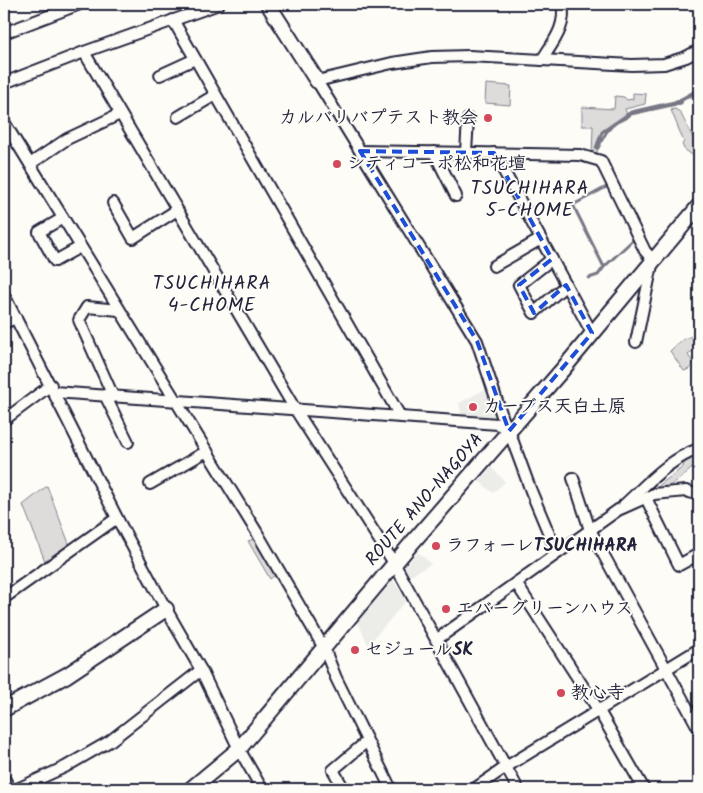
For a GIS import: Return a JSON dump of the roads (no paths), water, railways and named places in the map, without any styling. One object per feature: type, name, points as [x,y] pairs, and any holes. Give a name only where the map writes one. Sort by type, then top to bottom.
[{"type":"main road","points":[[268,4],[317,81]]},
{"type":"main road","name":"ROUTE ANO-NAGOYA","points":[[191,789],[239,749],[394,563],[509,431],[699,206]]},
{"type":"main road","points":[[4,709],[67,675],[166,609]]},
{"type":"main road","points":[[4,782],[7,789]]},
{"type":"street","points":[[4,33],[80,4]]},
{"type":"street","points":[[4,83],[84,52],[219,4]]},
{"type":"street","points":[[542,60],[561,29],[564,12],[562,4]]},
{"type":"street","points":[[173,20],[400,416]]},
{"type":"street","points":[[557,553],[503,418],[478,341],[317,81],[392,63],[432,57],[468,56],[632,65],[664,64],[686,57],[699,50]]},
{"type":"street","points":[[84,52],[294,409],[394,563],[518,789]]},
{"type":"street","points":[[160,75],[195,58]]},
{"type":"street","points":[[178,117],[215,95]]},
{"type":"street","points":[[30,164],[67,140],[120,114]]},
{"type":"street","points":[[466,152],[468,119]]},
{"type":"street","points":[[4,122],[256,531],[324,648],[366,742],[391,789]]},
{"type":"street","points":[[360,151],[580,155],[601,162],[645,251],[654,260],[636,342]]},
{"type":"street","points":[[434,152],[456,196]]},
{"type":"street","points":[[494,153],[592,333]]},
{"type":"street","points":[[113,203],[133,238],[177,210]]},
{"type":"street","points":[[63,218],[39,232],[55,261],[80,247]]},
{"type":"street","points":[[494,266],[541,239]]},
{"type":"street","points":[[552,259],[520,285],[534,313],[566,285]]},
{"type":"street","points":[[4,295],[117,518],[201,670],[239,749],[262,789]]},
{"type":"street","points":[[119,310],[87,307],[79,320],[128,442]]},
{"type":"street","points":[[4,323],[16,318]]},
{"type":"street","points":[[4,420],[52,389],[109,396],[498,424],[509,431]]},
{"type":"street","points":[[436,640],[618,510],[660,472],[699,449]]},
{"type":"street","points":[[150,484],[207,451]]},
{"type":"street","points":[[573,478],[590,530],[668,668],[699,729]]},
{"type":"street","points":[[618,510],[654,494],[686,491],[699,495]]},
{"type":"street","points":[[646,498],[679,565],[699,554]]},
{"type":"street","points":[[4,598],[117,518]]},
{"type":"street","points":[[516,583],[599,711],[644,789]]},
{"type":"street","points":[[474,789],[699,649]]},
{"type":"street","points":[[17,789],[65,767],[110,740],[201,670]]},
{"type":"street","points":[[344,789],[333,770],[366,742]]},
{"type":"waterway","points":[[699,89],[679,101],[631,112],[602,132],[596,148],[598,148],[611,127],[631,114],[681,103],[682,100],[699,91]]},
{"type":"waterway","points":[[589,278],[598,275],[604,267],[573,205],[610,185]]},
{"type":"waterway","points":[[604,267],[635,238]]},
{"type":"place","name":"カルバリバプテスト教会","points":[[488,118]]},
{"type":"place","name":"シティコーポ松和花壇","points":[[337,164]]},
{"type":"place","name":"カーブス天白土原","points":[[473,407]]},
{"type":"place","name":"ラフォーレTSUCHIHARA","points":[[436,546]]},
{"type":"place","name":"エバーグリーンハウス","points":[[446,609]]},
{"type":"place","name":"セジュールSK","points":[[355,650]]},
{"type":"place","name":"教心寺","points":[[561,693]]},
{"type":"district","name":"TSUCHIHARA 5-CHOME","points":[[530,200]]},
{"type":"district","name":"TSUCHIHARA 4-CHOME","points":[[212,295]]}]
